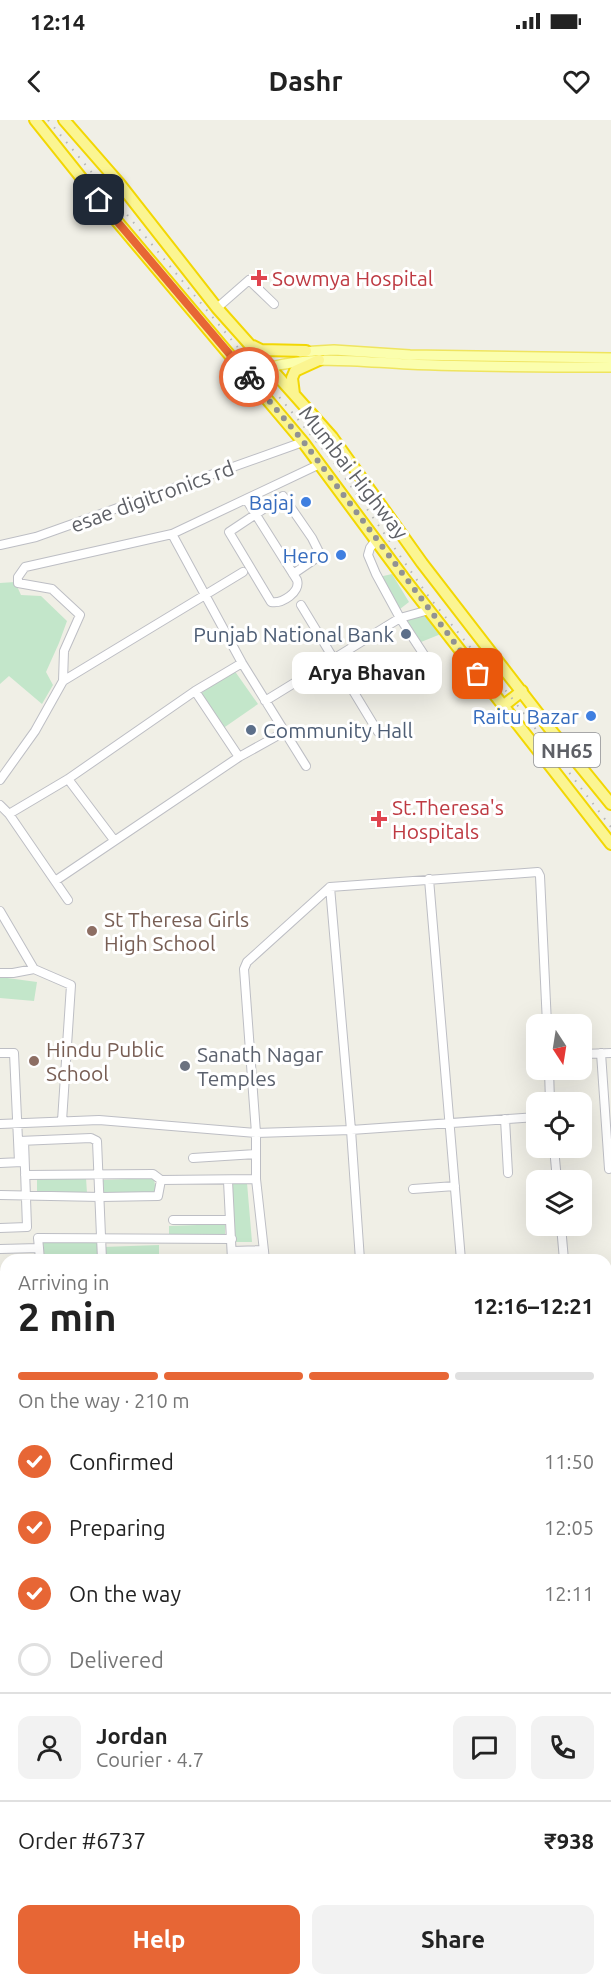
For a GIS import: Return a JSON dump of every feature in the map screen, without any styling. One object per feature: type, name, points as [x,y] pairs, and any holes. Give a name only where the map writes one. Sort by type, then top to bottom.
[{"type":"highway","name":"Mumbai Highway","points":[[35,120],[99,200],[303,441],[429,610],[611,844]]},
{"type":"highway","name":"Mumbai Highway","points":[[64,120],[119,183],[218,308],[332,437],[422,563],[611,804]]},
{"type":"highway","points":[[99,200],[119,183]]},
{"type":"highway","points":[[250,345],[261,350],[306,351]]},
{"type":"highway","points":[[294,394],[292,378],[295,371],[319,360]]},
{"type":"highway","points":[[503,706],[522,691]]},
{"type":"main road","points":[[262,356],[334,350],[410,355],[611,358]]},
{"type":"main road","points":[[271,367],[319,360],[611,367]]},
{"type":"street","points":[[218,308],[249,280],[274,304]]},
{"type":"street","name":"esae digitronics rd","points":[[0,545],[36,537],[303,441]]},
{"type":"street","points":[[0,780],[35,731],[63,681],[64,651],[80,615],[52,589],[18,583],[20,572],[30,565],[172,534],[320,464]]},
{"type":"street","points":[[276,485],[319,552],[315,560],[293,574]]},
{"type":"street","points":[[246,499],[255,515],[293,574],[298,585],[296,591],[278,602],[271,602],[229,532],[255,515],[283,496]]},
{"type":"street","points":[[172,534],[242,663],[306,766]]},
{"type":"street","points":[[376,540],[368,555],[376,574],[400,618],[432,667]]},
{"type":"street","points":[[63,681],[243,572]]},
{"type":"street","points":[[301,605],[378,732]]},
{"type":"street","points":[[265,701],[400,618],[429,610]]},
{"type":"street","points":[[9,814],[68,779],[195,691],[242,663]]},
{"type":"street","points":[[195,691],[239,757]]},
{"type":"street","points":[[55,881],[239,757],[284,732]]},
{"type":"street","points":[[68,779],[114,840]]},
{"type":"street","points":[[0,805],[9,814],[68,900]]},
{"type":"street","points":[[264,1254],[256,1179],[256,1133],[244,965],[330,887],[538,872],[546,1014]]},
{"type":"street","points":[[429,879],[461,1254]]},
{"type":"street","points":[[330,887],[360,1254]]},
{"type":"street","points":[[0,911],[34,969],[71,985],[62,1122]]},
{"type":"street","points":[[0,973],[13,974],[34,969]]},
{"type":"street","points":[[0,1053],[14,1053],[22,1162],[25,1175],[27,1227],[0,1228]]},
{"type":"street","points":[[592,1053],[611,1053]]},
{"type":"street","points":[[601,1053],[609,1169]]},
{"type":"street","points":[[0,1124],[99,1120],[256,1133],[351,1130],[526,1118]]},
{"type":"street","points":[[504,1119],[508,1173]]},
{"type":"street","points":[[22,1141],[95,1139],[101,1197],[102,1254]]},
{"type":"street","points":[[193,1158],[256,1154]]},
{"type":"street","points":[[0,1163],[22,1162]]},
{"type":"street","points":[[25,1175],[153,1174],[161,1180],[256,1179]]},
{"type":"street","points":[[0,1196],[159,1196],[161,1180]]},
{"type":"street","points":[[228,1180],[232,1254]]},
{"type":"street","points":[[413,1189],[455,1186]]},
{"type":"street","points":[[173,1220],[230,1220]]},
{"type":"street","points":[[562,1236],[563,1254]]},
{"type":"street","points":[[40,1254],[38,1238],[232,1239]]},
{"type":"street","points":[[0,1249],[39,1248]]},
{"type":"street","points":[[243,1254],[264,1250]]},
{"type":"green space","points":[[392,574],[409,602],[400,609],[379,577]]},
{"type":"green space","points":[[15,582],[21,595],[41,596],[67,621],[46,672],[53,685],[42,704],[9,676],[0,684],[0,583]]},
{"type":"green space","points":[[428,614],[441,634],[421,642],[407,620]]},
{"type":"green space","points":[[234,670],[258,704],[222,729],[200,694]]},
{"type":"green space","points":[[0,977],[37,982],[34,1001],[0,998]]},
{"type":"green space","points":[[37,1178],[86,1178],[87,1193],[37,1195]]},
{"type":"green space","points":[[154,1178],[156,1193],[104,1195],[103,1180]]},
{"type":"green space","points":[[247,1183],[252,1242],[235,1242],[229,1184]]},
{"type":"green space","points":[[225,1224],[225,1236],[169,1238],[169,1226]]},
{"type":"green space","points":[[43,1242],[99,1242],[99,1254],[44,1254]]},
{"type":"green space","points":[[159,1245],[159,1254],[104,1254],[103,1247]]},
{"type":"railway","points":[[48,120],[336,465],[429,597],[511,697],[611,827]]},
{"type":"way so far","points":[[249,377],[303,441],[478,674]]},
{"type":"place","name":"Sowmya Hospital","points":[[259,278]]},
{"type":"place","name":"Bajaj","points":[[306,502]]},
{"type":"place","name":"Hero","points":[[341,555]]},
{"type":"place","name":"Punjab National Bank","points":[[406,634]]},
{"type":"place","name":"Arya Bhavan","points":[[478,674]]},
{"type":"place","name":"Raitu Bazar","points":[[591,716]]},
{"type":"place","name":"Community Hall","points":[[251,730]]},
{"type":"place","name":"St.Theresa's Hospitals","points":[[379,819]]},
{"type":"place","name":"St Theresa Girls High School","points":[[92,931]]},
{"type":"place","name":"Hindu Public School","points":[[34,1061]]},
{"type":"place","name":"Sanath Nagar Temples","points":[[185,1066]]},
{"type":"route","points":[[99,200],[249,377]]}]
